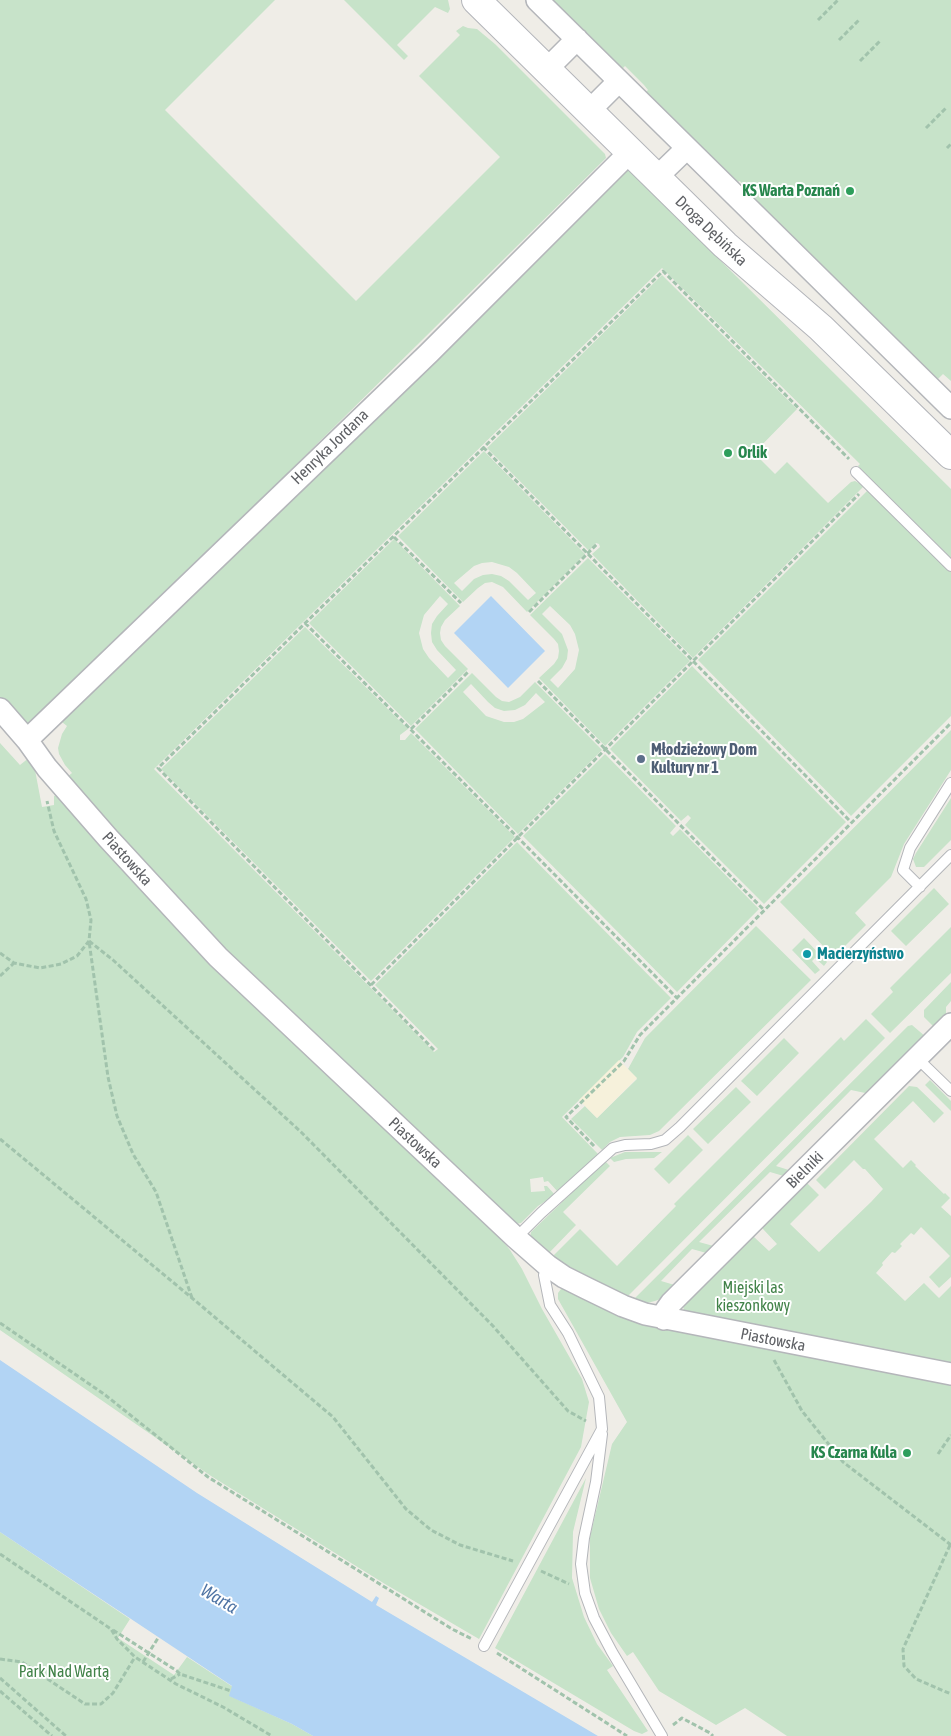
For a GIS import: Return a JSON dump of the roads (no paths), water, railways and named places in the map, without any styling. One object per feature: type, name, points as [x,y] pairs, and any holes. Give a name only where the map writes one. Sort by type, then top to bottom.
[{"type":"street","name":"Droga Dębińska","points":[[476,0],[725,246],[822,328],[951,456]]},
{"type":"street","points":[[537,0],[951,408]]},
{"type":"street","points":[[547,69],[576,39]]},
{"type":"street","points":[[589,111],[620,81]]},
{"type":"street","points":[[656,178],[687,148]]},
{"type":"street","name":"Henryka Jordana","points":[[27,740],[428,353],[630,152]]},
{"type":"street","name":"Piastowska","points":[[0,709],[27,740],[47,768],[128,860],[218,957],[548,1266],[564,1277],[623,1306],[664,1318],[951,1374]]},
{"type":"street","name":"Bielniki","points":[[664,1318],[666,1310],[671,1303],[951,1024]]},
{"type":"lane","points":[[856,472],[951,566]]},
{"type":"lane","points":[[920,887],[904,870],[910,848],[951,784]]},
{"type":"lane","points":[[516,1238],[613,1148],[625,1145],[651,1144],[665,1140],[680,1128],[951,855]]},
{"type":"lane","points":[[917,1058],[951,1091]]},
{"type":"lane","points":[[548,1266],[544,1275],[550,1305],[568,1333],[599,1397],[602,1429],[596,1482],[584,1538],[581,1564],[585,1593],[594,1618],[603,1635],[661,1734]]},
{"type":"lane","points":[[484,1646],[602,1429]]},
{"type":"water","points":[[491,596],[545,651],[508,688],[454,633]]},
{"type":"water","name":"Warta","points":[[0,1360],[197,1493],[372,1602],[376,1596],[379,1598],[376,1605],[598,1736],[313,1736],[292,1724],[229,1696],[232,1686],[0,1532]]},
{"type":"place","name":"KS Warta Poznań","points":[[850,191]]},
{"type":"place","name":"Orlik","points":[[728,453]]},
{"type":"place","name":"Młodzieżowy Dom Kultury nr 1","points":[[641,759]]},
{"type":"place","name":"Macierzyństwo","points":[[807,954]]},
{"type":"place","name":"KS Czarna Kula","points":[[907,1453]]},
{"type":"park label","name":"Miejski las kieszonkowy","points":[[753,1297]]},
{"type":"park label","name":"Park Nad Wartą","points":[[64,1672]]}]
